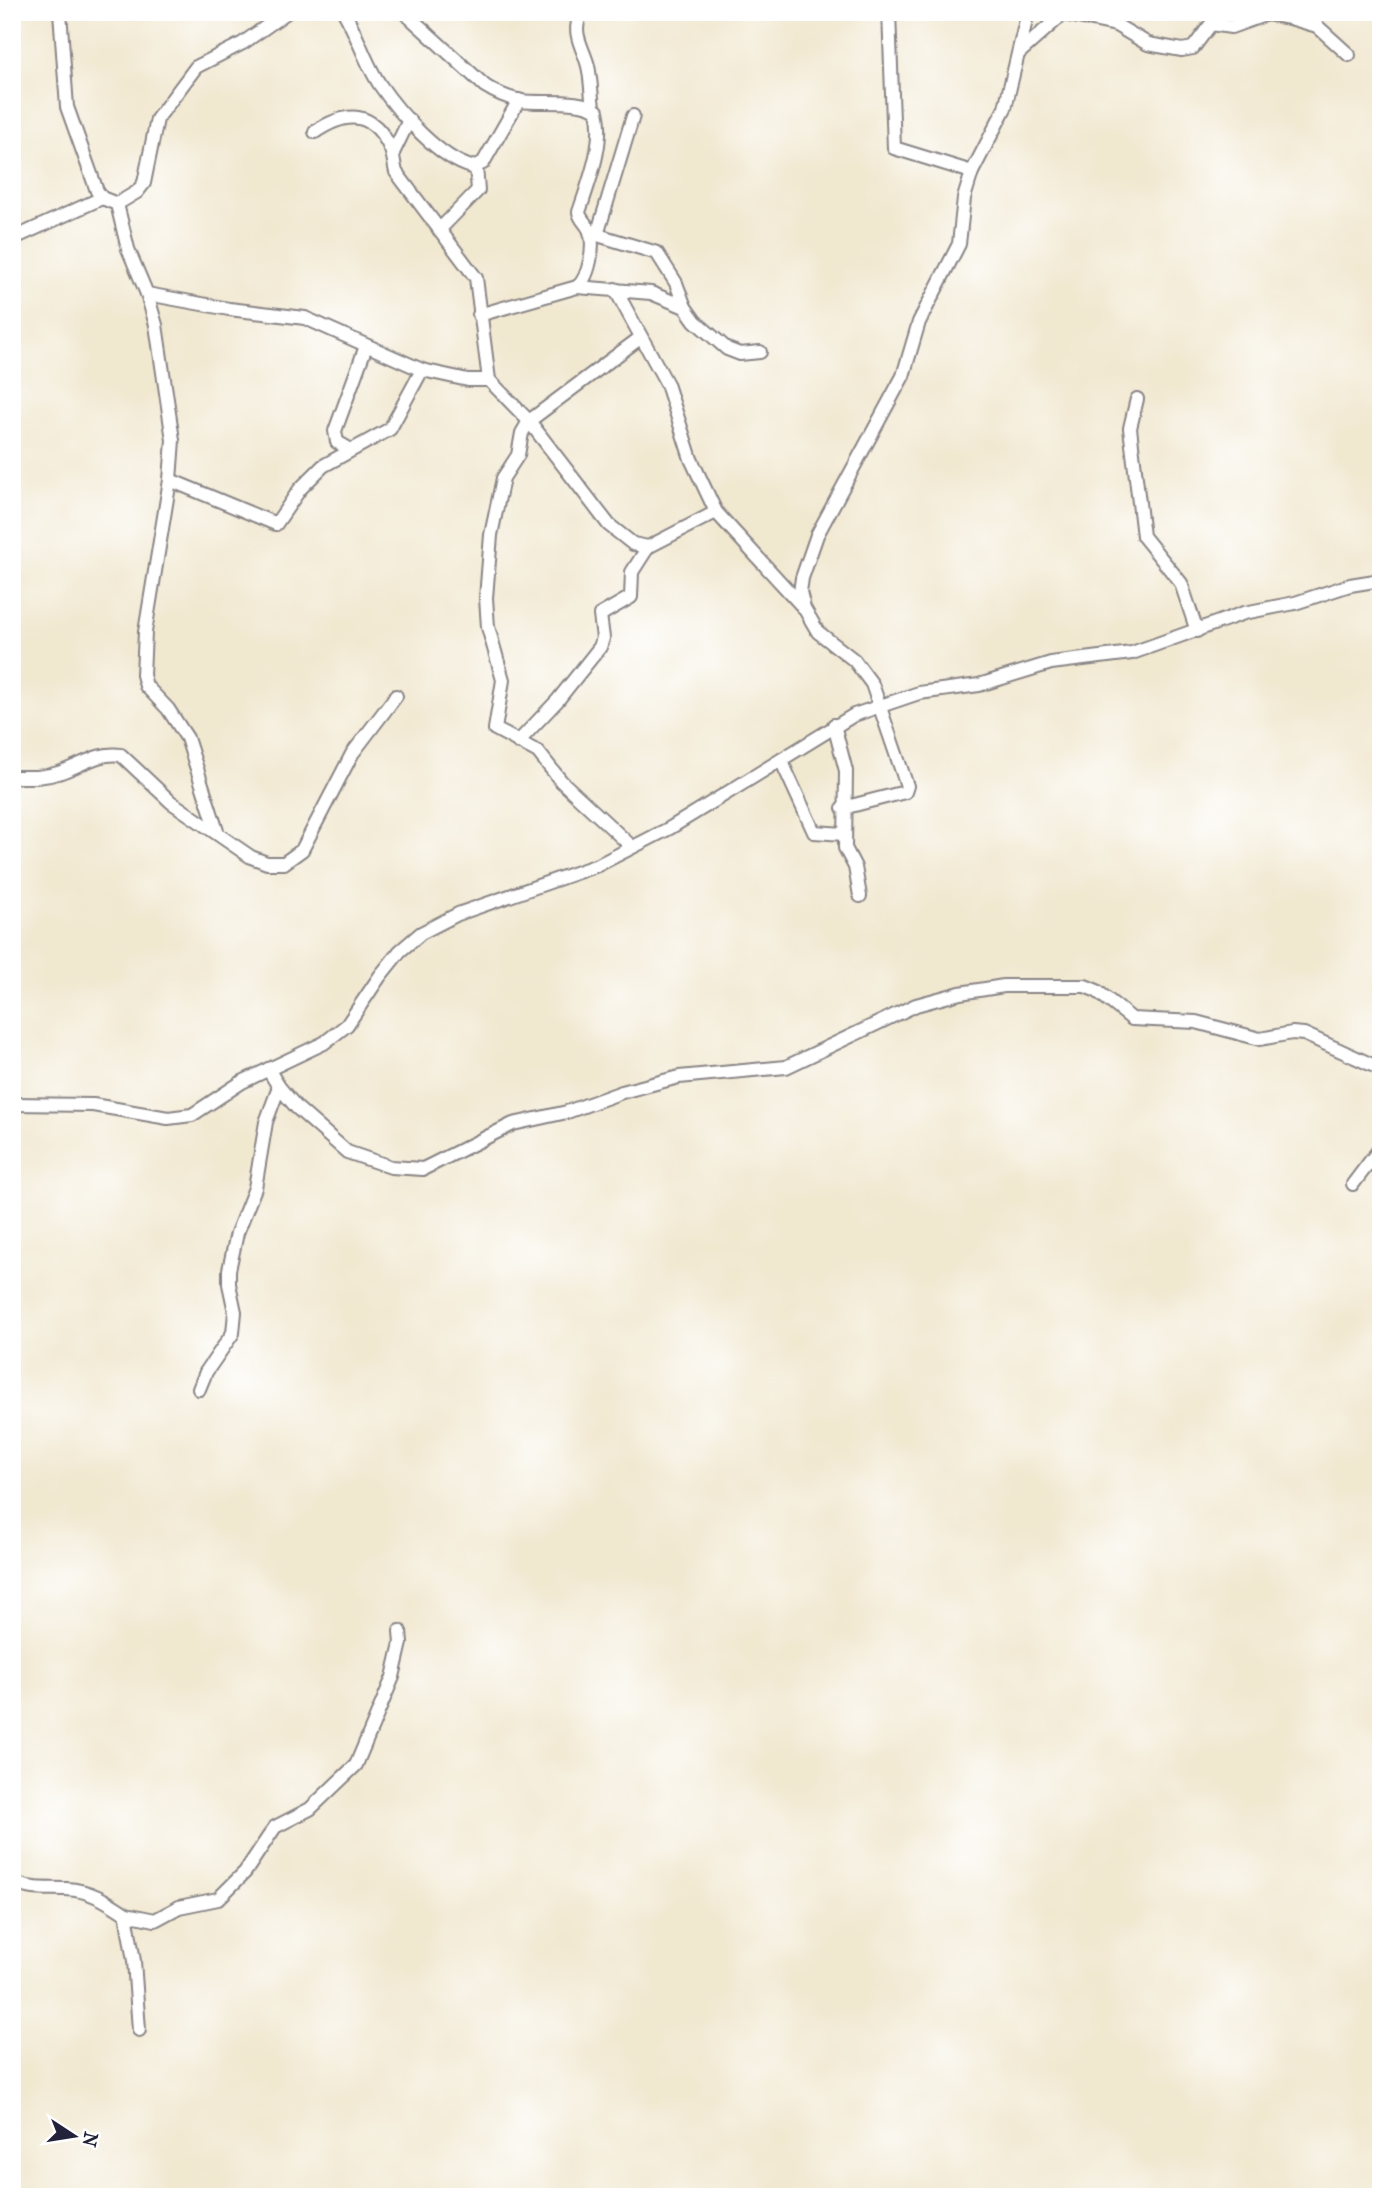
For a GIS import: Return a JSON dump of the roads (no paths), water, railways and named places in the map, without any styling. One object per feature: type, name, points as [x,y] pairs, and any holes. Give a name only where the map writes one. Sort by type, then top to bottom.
[{"type":"street","points":[[60,12],[67,107],[90,175],[102,198],[117,204]]},
{"type":"street","points":[[117,204],[137,192],[144,183],[157,119],[196,67],[243,43],[287,12]]},
{"type":"street","points":[[344,12],[380,85],[409,120],[449,156],[476,167]]},
{"type":"street","points":[[404,12],[485,86],[519,100],[593,107]]},
{"type":"street","points":[[582,12],[577,21],[576,33],[588,65],[593,107],[599,119],[599,134],[579,212],[594,234],[657,253],[695,321],[727,349],[740,354],[760,352]]},
{"type":"street","points":[[889,12],[894,148],[972,172]]},
{"type":"street","points":[[804,608],[800,592],[802,578],[817,535],[903,376],[919,322],[960,244],[964,198],[972,172],[1005,108],[1028,12]]},
{"type":"street","points":[[1020,53],[1061,13],[1116,26],[1148,44],[1182,50],[1193,48],[1211,24],[1231,27],[1262,15],[1273,15],[1317,26],[1349,55]]},
{"type":"street","points":[[476,167],[482,163],[519,100]]},
{"type":"street","points":[[578,287],[586,273],[594,234],[633,117]]},
{"type":"street","points":[[315,132],[339,118],[371,121],[393,153],[396,172],[476,278],[489,380],[528,421],[608,525],[633,544],[648,547]]},
{"type":"street","points":[[393,153],[409,120]]},
{"type":"street","points":[[439,229],[478,190],[476,167]]},
{"type":"street","points":[[12,239],[102,198]]},
{"type":"street","points":[[117,204],[128,249],[147,294],[170,406],[173,440],[170,480],[145,632],[143,675],[146,686],[168,709],[187,738],[218,834]]},
{"type":"street","points":[[479,315],[578,287],[651,293],[685,307]]},
{"type":"street","points":[[615,289],[667,384],[691,459],[716,512],[804,608],[818,632],[866,673],[907,789],[843,808]]},
{"type":"street","points":[[147,294],[229,309],[305,318],[422,370],[468,380],[489,380]]},
{"type":"street","points":[[631,846],[561,781],[538,752],[500,735],[494,725],[503,680],[488,627],[486,598],[498,494],[506,471],[518,455],[528,421],[640,338]]},
{"type":"street","points":[[351,450],[337,442],[335,431],[366,346]]},
{"type":"street","points":[[170,480],[276,524],[300,489],[314,475],[351,450],[390,429],[422,370]]},
{"type":"street","points":[[1137,399],[1130,428],[1143,536],[1181,583],[1197,631]]},
{"type":"street","points":[[518,742],[557,701],[600,647],[603,638],[600,615],[631,597],[632,572],[648,547],[716,512]]},
{"type":"street","points":[[12,1104],[93,1105],[155,1117],[181,1117],[208,1107],[229,1090],[307,1052],[347,1025],[393,959],[421,933],[458,915],[598,865],[670,828],[834,725],[878,704],[919,693],[979,685],[1051,663],[1132,653],[1244,613],[1295,603],[1350,585],[1381,580]]},
{"type":"street","points":[[12,778],[55,774],[84,764],[102,754],[121,755],[171,802],[251,857],[267,863],[284,863],[302,850],[352,754],[396,696]]},
{"type":"street","points":[[834,725],[846,771],[844,834],[860,896]]},
{"type":"street","points":[[781,760],[814,832],[844,834]]},
{"type":"street","points":[[268,1069],[279,1087],[306,1117],[348,1152],[391,1167],[423,1169],[513,1124],[567,1112],[622,1092],[679,1077],[786,1067],[916,1005],[983,989],[1029,985],[1085,986],[1132,1019],[1196,1022],[1260,1039],[1289,1033],[1304,1034],[1381,1069]]},
{"type":"street","points":[[199,1389],[205,1372],[233,1333],[235,1312],[229,1284],[231,1260],[237,1233],[252,1197],[260,1143],[279,1087]]},
{"type":"street","points":[[1353,1184],[1381,1147]]},
{"type":"street","points":[[12,1881],[33,1889],[88,1892],[105,1899],[126,1914],[155,1920],[179,1907],[218,1899],[245,1872],[275,1827],[299,1817],[356,1765],[385,1697],[401,1643],[400,1631]]},
{"type":"street","points":[[126,1914],[134,1961],[139,2030]]}]
